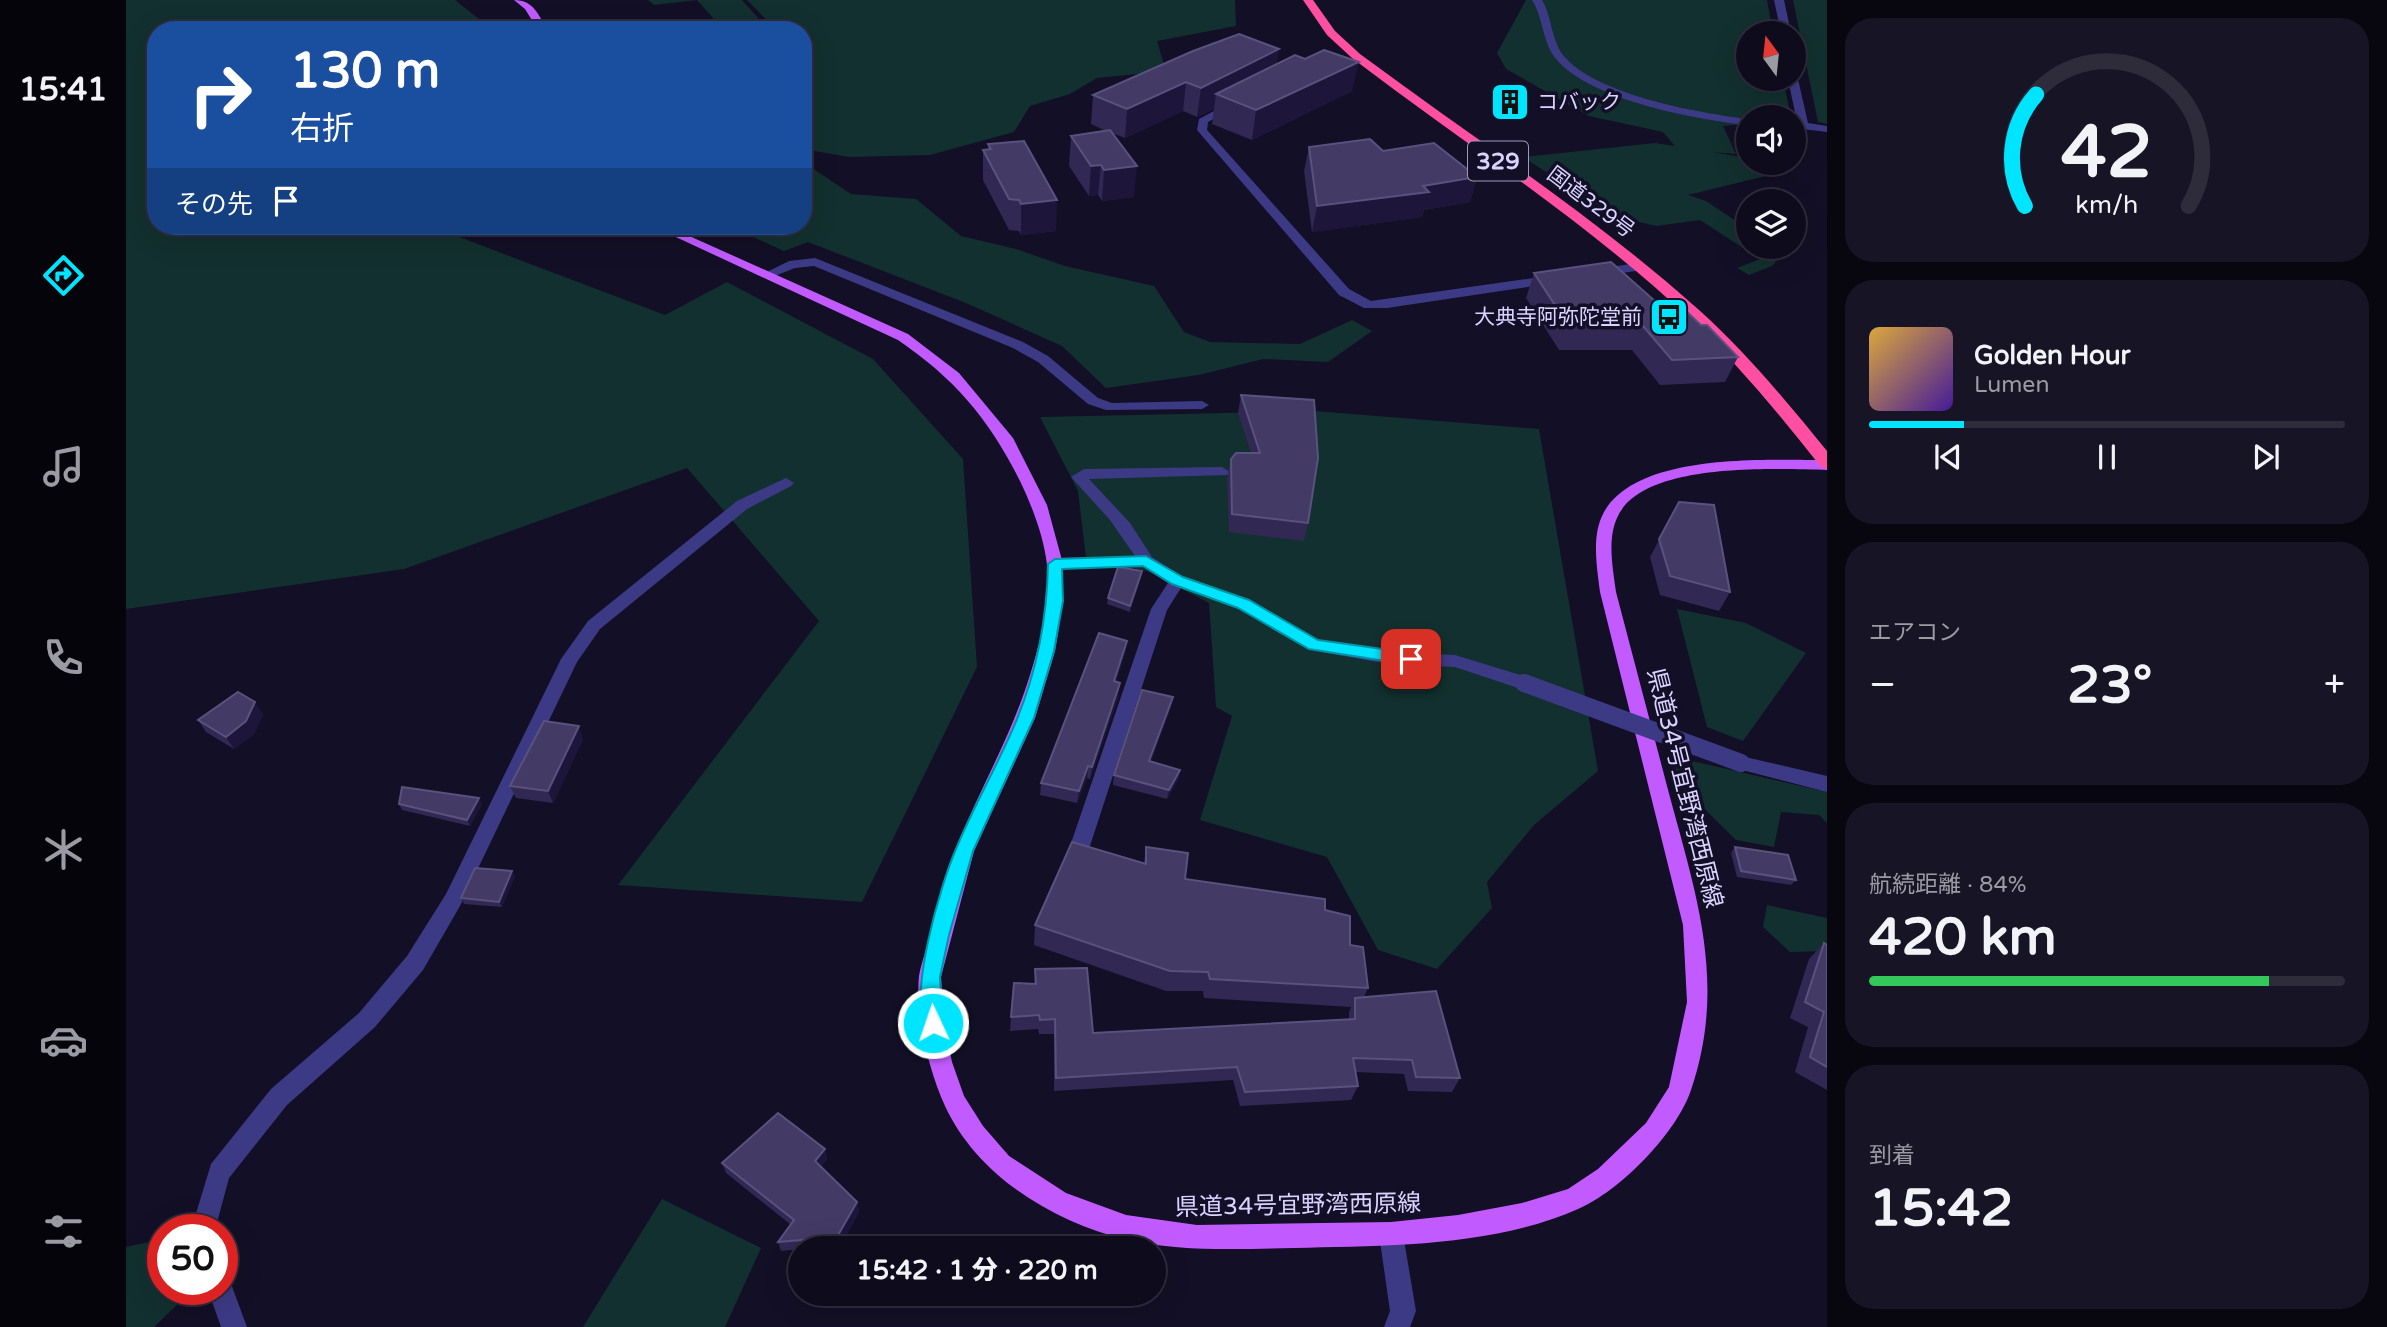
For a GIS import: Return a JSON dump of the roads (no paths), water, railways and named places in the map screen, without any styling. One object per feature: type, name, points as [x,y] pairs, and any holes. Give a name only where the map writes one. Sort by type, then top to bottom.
[{"type":"highway","name":"国道329号","points":[[1308,0],[1331,33],[1366,64],[1605,239],[1695,315],[1788,415],[1827,464]]},
{"type":"main road","points":[[519,0],[529,7],[538,21]]},
{"type":"main road","name":"県道34号宜野湾西原線","points":[[686,235],[903,337],[954,376],[999,429],[1021,464],[1039,505],[1055,564],[1055,601],[1046,651],[1026,718],[964,851],[930,977],[933,1023],[941,1062],[955,1102],[975,1134],[1001,1164],[1059,1203],[1126,1227],[1197,1237],[1391,1234],[1458,1227],[1522,1215],[1574,1199],[1607,1178],[1654,1131],[1679,1091],[1698,1002],[1693,925],[1608,592],[1604,562],[1610,513],[1624,496],[1640,486],[1694,470],[1750,465],[1827,464]]},
{"type":"street","points":[[1538,0],[1545,11],[1549,41],[1561,59],[1578,71],[1604,85],[1675,110],[1736,119]]},
{"type":"street","points":[[1779,0],[1783,21]]},
{"type":"street","points":[[1348,66],[1366,64]]},
{"type":"street","points":[[1252,96],[1203,121],[1202,130],[1344,292],[1368,305],[1387,304],[1573,276]]},
{"type":"street","points":[[1806,126],[1827,129]]},
{"type":"street","points":[[767,275],[793,264],[815,262],[1018,345],[1043,359],[1093,401],[1111,407],[1202,405]]},
{"type":"street","points":[[1587,274],[1638,267]]},
{"type":"street","points":[[1222,472],[1084,474],[1079,477],[1115,515],[1138,544],[1146,561],[1177,581],[1244,604],[1315,645],[1389,658],[1455,662],[1524,683],[1741,763],[1827,783]]},
{"type":"street","points":[[207,1214],[219,1172],[279,1097],[367,1020],[415,963],[453,900],[570,659],[594,625],[742,505],[786,482]]},
{"type":"street","points":[[1055,564],[1146,561]]},
{"type":"street","points":[[1078,852],[1159,609],[1177,581]]},
{"type":"street","points":[[1391,1234],[1403,1311],[1397,1327]]},
{"type":"street","points":[[226,1305],[234,1327]]},
{"type":"place","name":"コバック","points":[[1510,102]]},
{"type":"place","name":"大典寺阿弥陀堂前","points":[[1669,317]]}]
